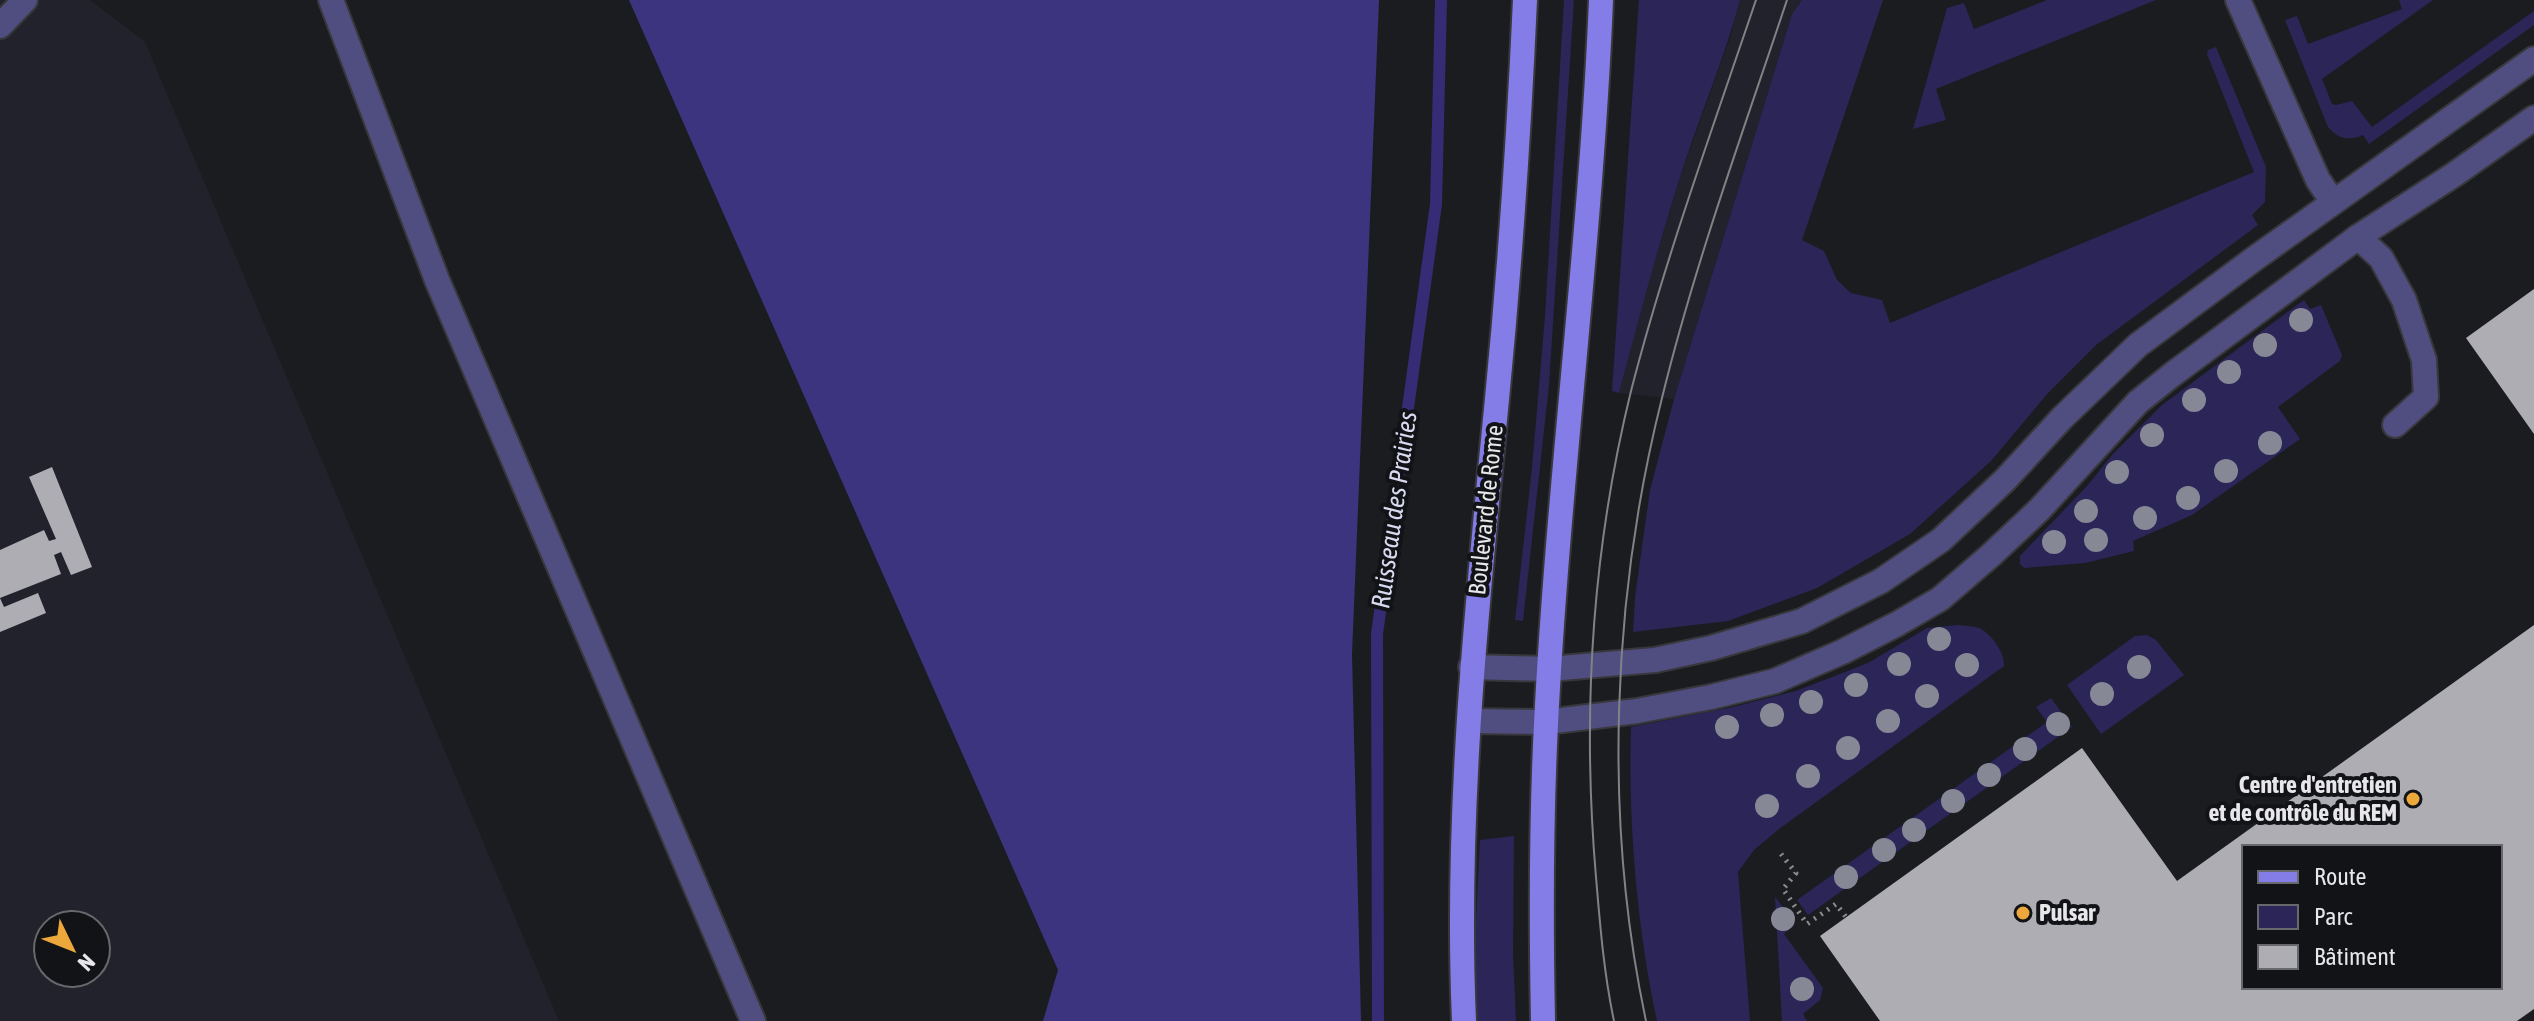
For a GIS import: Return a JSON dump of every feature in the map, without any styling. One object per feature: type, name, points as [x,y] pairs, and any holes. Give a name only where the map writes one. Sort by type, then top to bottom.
[{"type":"main road","name":"Boulevard de Rome","points":[[1464,1021],[1461,956],[1471,667],[1504,322],[1525,0]]},
{"type":"main road","points":[[1543,1021],[1541,841],[1546,722],[1587,234],[1601,0]]},
{"type":"lane","points":[[0,26],[25,0]]},
{"type":"lane","points":[[331,0],[437,280],[753,1021]]},
{"type":"lane","points":[[2238,0],[2318,180],[2333,202]]},
{"type":"lane","points":[[1471,667],[1550,669],[1655,660],[1711,648],[1802,621],[1881,581],[1941,540],[2138,345],[2534,59]]},
{"type":"lane","points":[[1469,721],[1546,722],[1668,706],[1775,681],[1842,652],[1940,599],[2039,510],[2138,402],[2358,237],[2534,118]]},
{"type":"lane","points":[[2358,237],[2381,258],[2404,300],[2424,360],[2426,397],[2395,425]]},
{"type":"path","points":[[1781,854],[1796,873],[1783,889],[1807,924],[1836,904],[1846,917]]},
{"type":"shaded area","points":[[0,0],[90,0],[145,42],[559,1021],[0,1021]]},
{"type":"shaded area","points":[[629,0],[1379,0],[1352,654],[1361,1021],[1043,1021],[1058,970]]},
{"type":"shaded area","points":[[1740,0],[1802,0],[1792,14],[1674,399],[1619,393],[1644,296],[1684,166],[1730,38]]},
{"type":"green space","points":[[1564,0],[1574,0],[1549,385],[1523,621],[1515,620],[1545,316]]},
{"type":"green space","points":[[1639,0],[1740,0],[1674,196],[1619,393],[1612,391]]},
{"type":"green space","points":[[1802,0],[1883,0],[1802,240],[1824,251],[1837,280],[1851,293],[1882,300],[1890,323],[2254,172],[2207,54],[2208,50],[2216,47],[2266,167],[2265,202],[2252,215],[2258,225],[2096,345],[2048,393],[1991,461],[1910,534],[1817,588],[1728,621],[1633,632],[1650,490],[1674,399],[1792,14]]},
{"type":"green space","points":[[2047,0],[2156,0],[1936,89],[1946,120],[1913,129],[1947,8],[1964,3],[1974,29]]},
{"type":"green space","points":[[2399,0],[2433,0],[2322,79],[2332,104],[2352,101],[2372,127],[2534,11],[2534,25],[2369,144],[2363,135],[2353,138],[2340,136],[2328,127],[2285,20],[2297,16],[2308,44],[2402,9]]},
{"type":"green space","points":[[2304,300],[2310,309],[2321,305],[2342,355],[2340,361],[2278,407],[2300,439],[2192,515],[2133,541],[2134,551],[2085,563],[2024,568],[2020,564],[2020,556],[2162,405]]},
{"type":"green space","points":[[1958,625],[1979,628],[1988,634],[2000,650],[2004,666],[1779,829],[1754,850],[1738,872],[1750,1021],[1657,1021],[1635,875],[1631,727],[1796,691],[1868,663],[1927,628]]},
{"type":"green space","points":[[2147,635],[2156,640],[2184,675],[2101,734],[2067,685],[2135,636]]},
{"type":"green space","points":[[2051,698],[2072,727],[1808,915],[1797,900],[2047,722],[2036,707]]},
{"type":"green space","points":[[1514,836],[1516,1021],[1477,1021],[1475,940],[1480,840]]},
{"type":"green space","points":[[1775,897],[1794,920],[1794,925],[1784,934],[1823,988],[1820,1000],[1803,1014],[1807,1021],[1782,1021]]},
{"type":"building","points":[[2534,289],[2534,434],[2466,338]]},
{"type":"building","points":[[52,467],[92,567],[71,575],[61,552],[54,555],[61,574],[0,598],[0,550],[44,530],[49,541],[56,539],[29,477]]},
{"type":"building","points":[[38,593],[46,613],[0,632],[0,598],[4,607]]},
{"type":"building","name":"Centre d'entretien et de contrôle du REM","points":[[2534,625],[2534,1009],[2517,1021],[1880,1021],[1820,936],[2082,748],[2177,881]]},
{"type":"waterway","name":"Ruisseau des Prairies","points":[[1378,1021],[1377,634],[1436,204],[1441,0]]},
{"type":"tram line","points":[[1614,1021],[1599,913],[1590,755],[1594,633],[1607,511],[1644,342],[1756,0]]},
{"type":"tram line","points":[[1646,1021],[1632,944],[1623,866],[1619,788],[1619,708],[1632,551],[1662,398],[1689,297],[1787,0]]},
{"type":"place","name":"Centre d'entretien et de contrôle du REM","points":[[2413,799]]},
{"type":"place","name":"Pulsar","points":[[2023,913]]}]
